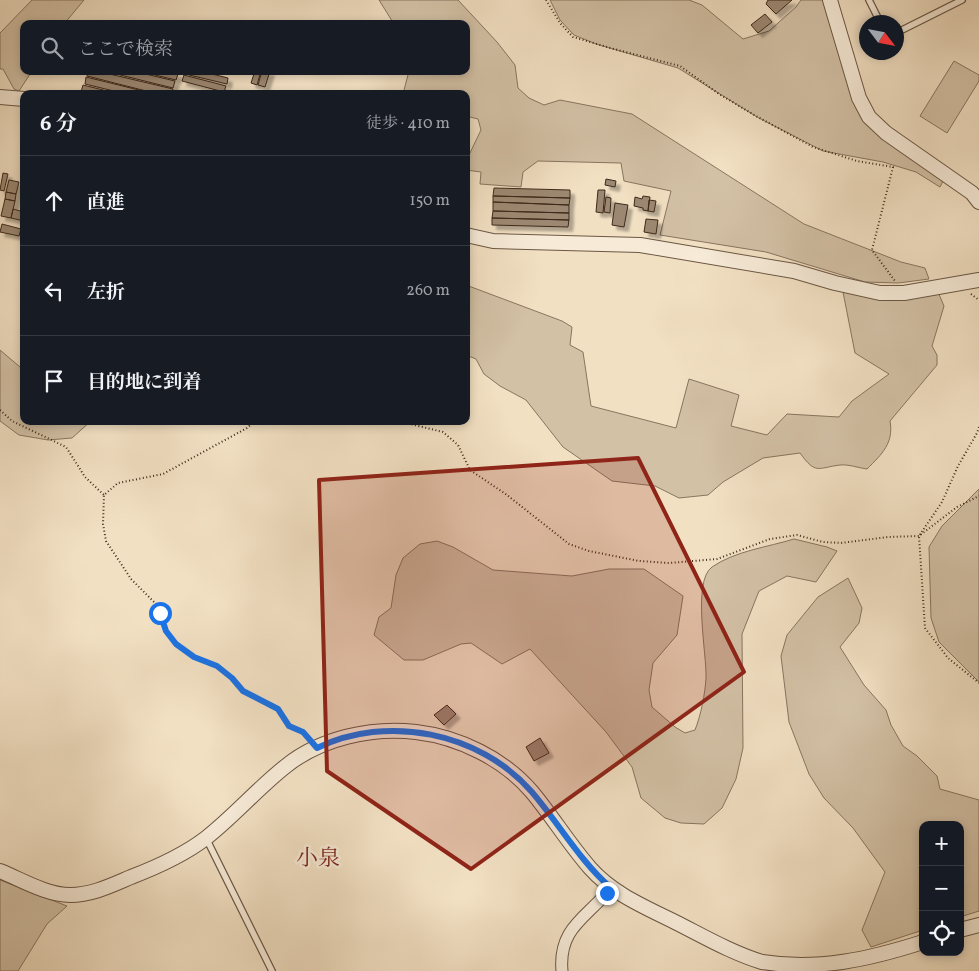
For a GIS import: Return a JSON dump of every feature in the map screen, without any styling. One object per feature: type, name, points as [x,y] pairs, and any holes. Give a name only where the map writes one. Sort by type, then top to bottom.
[{"type":"street","points":[[830,0],[859,98],[869,117],[886,133],[972,193],[979,202]]},
{"type":"street","points":[[0,97],[20,99]]},
{"type":"street","points":[[470,237],[493,241],[640,245],[794,271],[835,283],[880,292],[904,293],[979,280]]},
{"type":"street","points":[[0,872],[57,894],[85,894],[110,886],[169,860],[206,838],[288,764],[317,748],[360,733],[399,730],[431,734],[459,742],[508,769],[536,798],[589,866],[611,888],[743,956],[776,965],[804,969],[835,967],[852,964],[919,943]]},
{"type":"street","points":[[562,971],[564,946],[570,930],[611,888]]},
{"type":"street","points":[[964,929],[979,925]]},
{"type":"lane","points":[[869,0],[876,15]]},
{"type":"lane","points":[[904,29],[962,0]]},
{"type":"lane","points":[[206,838],[272,971]]},
{"type":"path","points":[[546,0],[560,23],[574,37],[680,66],[727,98],[813,147],[856,161],[892,167],[872,250],[904,293]]},
{"type":"path","points":[[0,410],[12,421],[20,425]]},
{"type":"path","points":[[20,425],[66,447],[84,477],[104,495]]},
{"type":"path","points":[[250,425],[163,474],[118,483],[104,495],[102,524],[106,541],[131,580],[155,603],[166,631],[176,644],[194,657],[217,666],[232,678],[243,691],[278,709],[289,726],[303,732],[317,748]]},
{"type":"path","points":[[414,425],[443,432],[458,445],[470,470],[507,495],[569,544],[589,551],[639,561],[668,563],[717,559],[770,539],[797,535],[823,542],[841,543],[888,537],[919,536],[957,507],[979,496]]},
{"type":"path","points":[[979,427],[958,466],[942,502],[919,536],[925,628],[948,658],[979,683]]},
{"type":"highlighted area","points":[[638,458],[744,672],[471,869],[327,771],[319,480]]},
{"type":"shaded area","points":[[32,0],[84,0],[67,20],[20,20],[20,75],[29,75],[19,91],[14,89],[3,69],[0,69],[0,33]]},
{"type":"shaded area","points":[[379,0],[458,0],[497,42],[515,65],[518,88],[529,98],[544,105],[560,100],[632,114],[804,224],[901,262],[925,268],[929,279],[898,283],[865,282],[766,252],[660,235],[671,191],[624,181],[621,163],[538,161],[523,172],[521,187],[480,184],[481,172],[470,171],[470,153],[481,130],[478,119],[470,117],[470,90],[404,90],[408,75],[470,75],[470,20],[392,20]]},
{"type":"shaded area","points":[[550,0],[689,0],[702,5],[743,39],[769,31],[796,7],[801,0],[823,0],[856,108],[877,134],[943,181],[940,187],[916,172],[883,162],[823,151],[757,117],[678,68],[596,44],[574,35],[560,20]]},
{"type":"shaded area","points":[[954,61],[979,75],[979,81],[947,133],[920,116]]},
{"type":"shaded area","points":[[470,286],[562,321],[572,327],[570,345],[583,352],[591,406],[676,428],[689,379],[739,395],[731,426],[767,435],[787,414],[839,417],[852,401],[889,374],[855,353],[843,292],[890,299],[938,292],[944,306],[932,346],[937,355],[937,365],[890,421],[890,436],[886,448],[867,469],[843,465],[817,468],[810,465],[800,453],[763,458],[723,482],[708,495],[679,498],[655,486],[612,481],[563,447],[526,400],[500,386],[484,374],[476,359],[470,357]]},
{"type":"shaded area","points":[[0,350],[20,367],[20,425],[87,425],[72,438],[48,440],[19,435],[0,421]]},
{"type":"shaded area","points":[[979,489],[979,682],[939,642],[931,618],[929,547],[942,526]]},
{"type":"shaded area","points":[[794,539],[837,551],[816,582],[787,576],[759,591],[742,634],[743,748],[736,779],[722,808],[704,824],[681,823],[665,818],[641,798],[632,767],[606,732],[530,649],[502,664],[471,643],[461,644],[423,660],[404,660],[374,635],[379,617],[391,608],[396,575],[403,558],[420,544],[437,541],[453,547],[493,570],[572,576],[609,569],[644,569],[683,596],[677,635],[653,663],[649,690],[652,707],[685,733],[695,730],[705,691],[706,667],[702,602],[706,575],[712,567],[731,557]]},
{"type":"shaded area","points":[[848,578],[862,608],[859,623],[840,647],[864,685],[886,710],[891,725],[903,746],[917,756],[937,776],[940,789],[979,800],[979,911],[964,916],[964,821],[919,821],[919,931],[871,947],[862,930],[885,872],[853,828],[824,798],[809,774],[789,722],[781,656],[787,635],[818,597]]},
{"type":"shaded area","points":[[0,880],[67,906],[47,924],[18,971],[0,971]]},
{"type":"building","points":[[768,0],[792,0],[776,14],[766,4]]},
{"type":"building","points":[[765,14],[772,22],[758,33],[751,25]]},
{"type":"building","points":[[114,75],[173,89],[142,90],[87,76]]},
{"type":"building","points":[[120,75],[150,75],[175,81],[173,88]]},
{"type":"building","points":[[155,75],[178,75],[176,80]]},
{"type":"building","points":[[184,75],[226,86],[225,90],[216,90],[182,81]]},
{"type":"building","points":[[189,75],[216,75],[228,78],[227,84]]},
{"type":"building","points":[[254,75],[260,75],[257,85],[251,83]]},
{"type":"building","points":[[261,75],[269,75],[265,87],[258,85]]},
{"type":"building","points":[[86,77],[139,90],[110,90],[85,84]]},
{"type":"building","points":[[83,85],[103,90],[82,90]]},
{"type":"building","points":[[3,173],[8,174],[4,191],[0,190]]},
{"type":"building","points":[[606,179],[616,181],[615,187],[605,185]]},
{"type":"building","points":[[9,180],[19,182],[16,194],[6,192]]},
{"type":"building","points":[[494,188],[570,190],[570,198],[493,196]]},
{"type":"building","points":[[598,190],[605,190],[603,213],[596,212]]},
{"type":"building","points":[[6,192],[16,194],[15,201],[5,199]]},
{"type":"building","points":[[493,196],[570,198],[569,205],[493,202]]},
{"type":"building","points":[[643,196],[650,197],[648,211],[634,206],[635,197],[642,199]]},
{"type":"building","points":[[606,197],[611,198],[610,213],[604,212]]},
{"type":"building","points":[[5,199],[15,201],[11,218],[1,216]]},
{"type":"building","points":[[649,200],[656,201],[654,212],[648,211]]},
{"type":"building","points":[[493,202],[569,205],[569,213],[493,211]]},
{"type":"building","points":[[615,203],[628,205],[624,227],[612,225]]},
{"type":"building","points":[[13,209],[20,211],[20,220],[11,218]]},
{"type":"building","points":[[493,211],[569,213],[569,220],[492,218]]},
{"type":"building","points":[[492,218],[569,220],[568,227],[492,225]]},
{"type":"building","points":[[646,219],[658,220],[656,234],[644,232]]},
{"type":"building","points":[[2,224],[20,229],[19,236],[0,232]]},
{"type":"building","points":[[447,705],[456,714],[444,725],[434,715]]},
{"type":"building","points":[[540,738],[549,753],[534,761],[526,747]]},
{"type":"district","name":"小泉","points":[[318,859]]},
{"type":"route","points":[[160,613],[166,631],[176,644],[194,657],[217,666],[232,678],[243,691],[278,709],[289,726],[303,732],[317,748],[360,733],[405,730],[431,734],[459,742],[508,769],[531,791],[589,866],[611,888],[607,893]]}]
